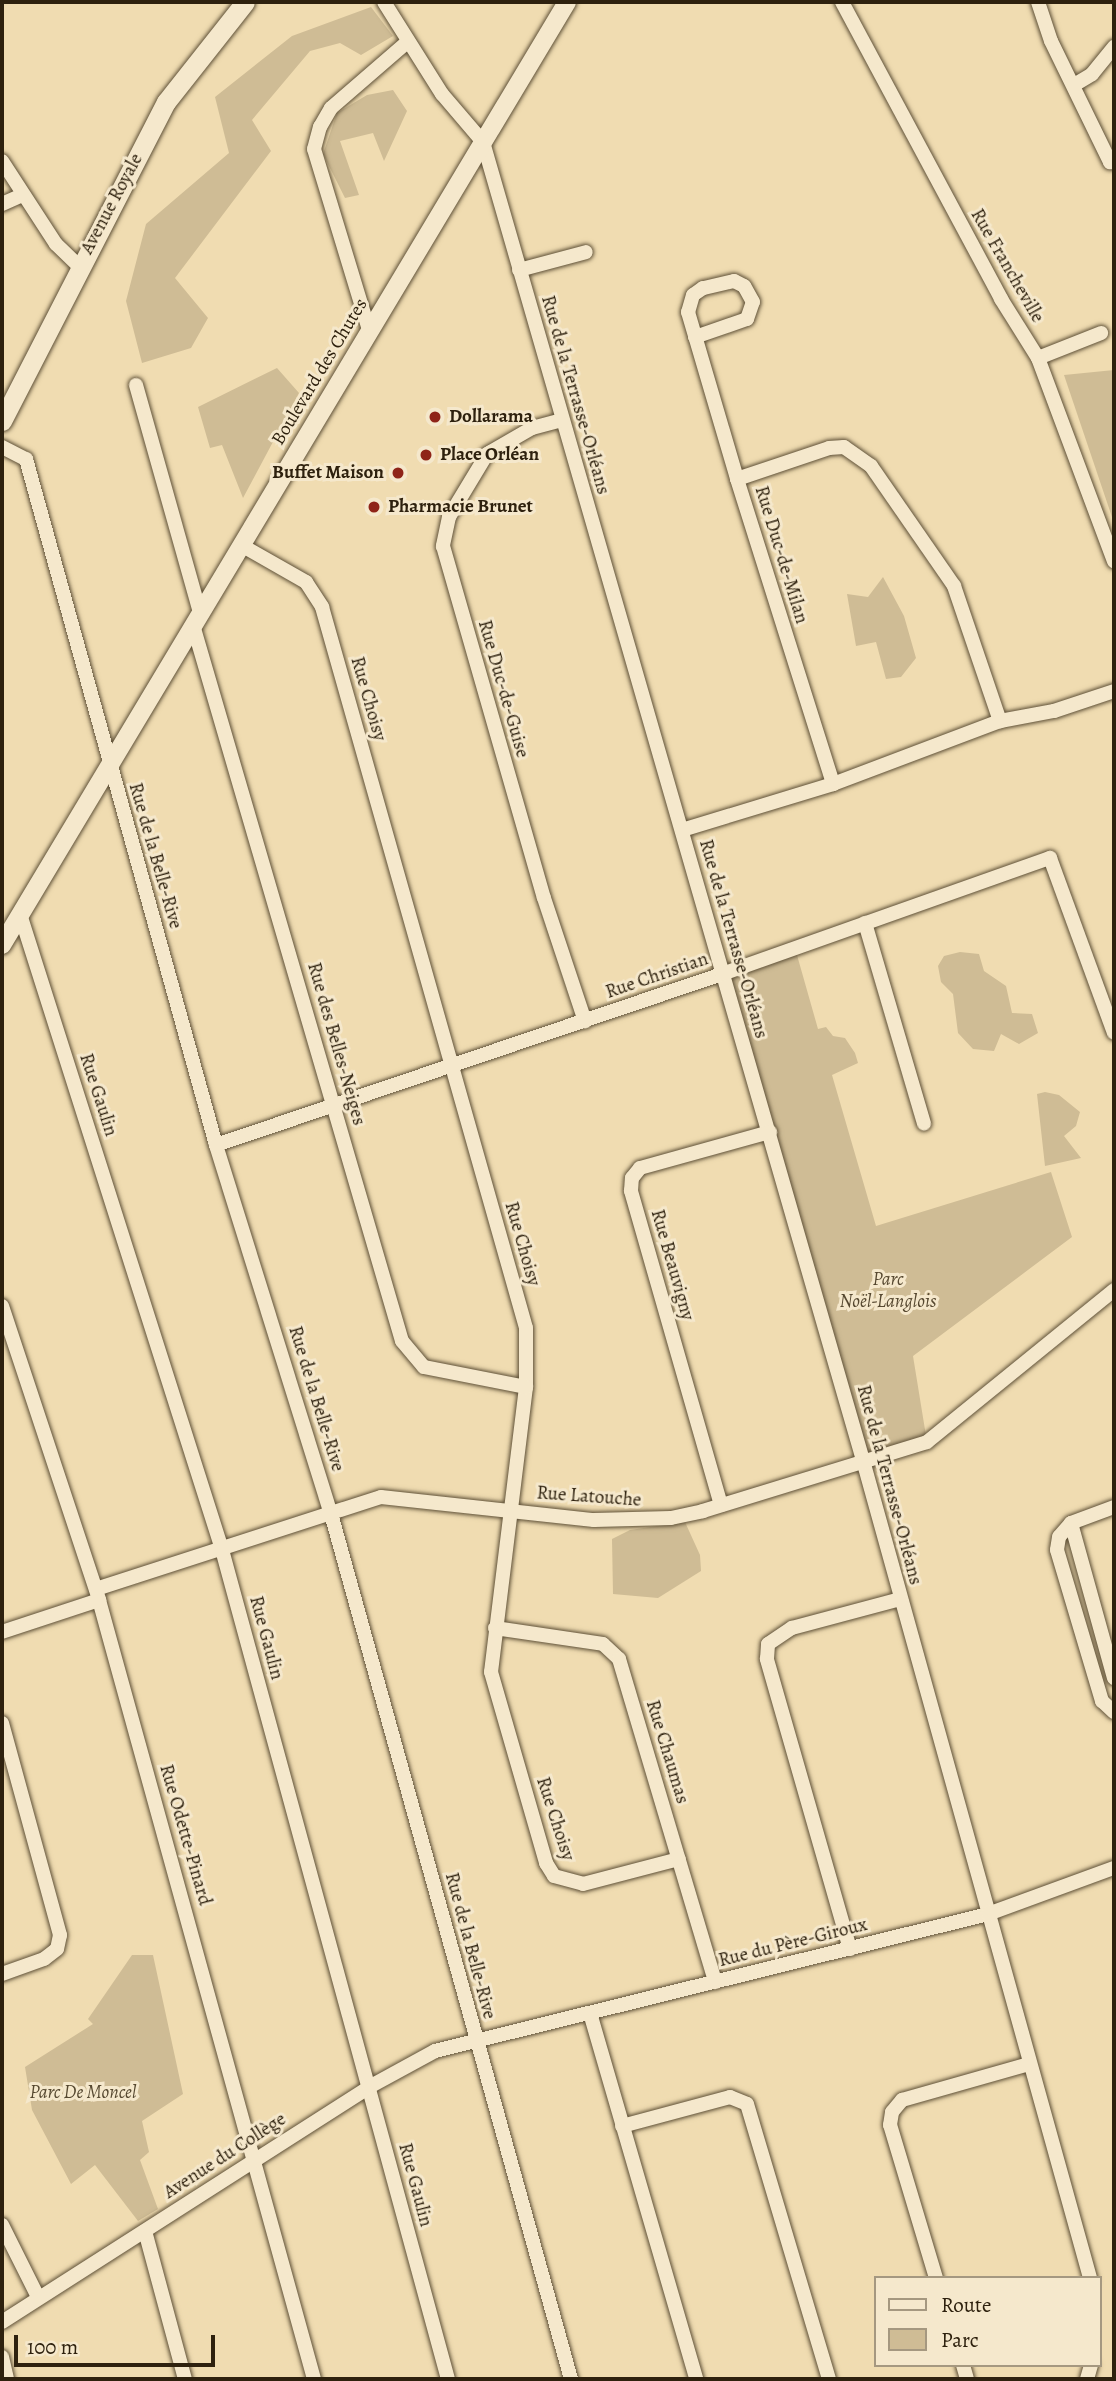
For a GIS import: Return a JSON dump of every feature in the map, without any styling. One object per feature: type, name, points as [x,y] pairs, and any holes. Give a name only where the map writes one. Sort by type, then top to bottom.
[{"type":"main road","name":"Avenue Royale","points":[[2,422],[79,266],[166,102],[245,2]]},
{"type":"street","name":"Rue de la Terrasse-Orléans","points":[[384,2],[406,44],[483,142],[722,974],[770,1132],[1089,2276]]},
{"type":"street","name":"Boulevard des Chutes","points":[[2,945],[567,2]]},
{"type":"street","name":"Rue Francheville","points":[[842,2],[981,262],[1038,359],[1114,561]]},
{"type":"street","points":[[1038,2],[1051,41],[1091,126],[1110,162],[1114,162]]},
{"type":"street","points":[[369,330],[314,149],[331,108],[406,44]]},
{"type":"street","points":[[1074,85],[1092,74],[1114,47]]},
{"type":"street","points":[[2,161],[56,244],[79,266]]},
{"type":"street","points":[[2,204],[22,195]]},
{"type":"street","points":[[519,270],[586,252]]},
{"type":"street","name":"Rue Duc-de-Milan","points":[[695,337],[747,320],[753,302],[744,286],[734,281],[702,288],[693,295],[688,312],[695,337],[737,479],[833,784]]},
{"type":"street","points":[[1038,359],[1101,333]]},
{"type":"street","name":"Rue des Belles-Neiges","points":[[135,385],[197,619],[402,1341],[411,1356],[424,1367],[526,1387]]},
{"type":"street","name":"Rue Duc-de-Guise","points":[[562,420],[532,428],[487,454],[449,517],[443,546],[544,898],[585,1021]]},
{"type":"street","name":"Rue de la Belle-Rive","points":[[2,447],[26,458],[216,1145],[330,1510],[571,2379]]},
{"type":"street","points":[[737,479],[829,448],[844,447],[871,466],[954,586],[1000,721]]},
{"type":"street","name":"Rue Choisy","points":[[241,545],[306,582],[322,607],[526,1328],[526,1387],[495,1628],[493,1685],[554,1876],[583,1884],[679,1859]]},
{"type":"street","points":[[682,830],[833,784],[1000,721],[1054,711],[1114,691]]},
{"type":"street","name":"Rue Christian","points":[[216,1145],[722,974],[1049,858],[1114,1033]]},
{"type":"street","name":"Rue Gaulin","points":[[20,914],[221,1546],[448,2379]]},
{"type":"street","points":[[865,923],[924,1124]]},
{"type":"street","name":"Rue Beauvigny","points":[[721,1505],[631,1191],[632,1178],[640,1168],[770,1132]]},
{"type":"street","name":"Rue Latouche","points":[[2,1632],[221,1546],[330,1510],[404,1496],[509,1510],[638,1521],[671,1518],[864,1464],[942,1432],[1114,1290]]},
{"type":"street","name":"Rue Odette-Pinard","points":[[2,1306],[97,1595],[256,2158],[314,2379]]},
{"type":"street","points":[[1114,1507],[1071,1523],[1059,1537],[1057,1550],[1102,1701],[1114,1712]]},
{"type":"street","points":[[1071,1523],[1114,1678]]},
{"type":"street","points":[[850,1949],[766,1659],[768,1644],[792,1628],[901,1599]]},
{"type":"street","name":"Rue Chaumas","points":[[495,1628],[603,1644],[613,1649],[715,1982]]},
{"type":"street","points":[[2,1723],[60,1935],[57,1949],[44,1959],[2,1974]]},
{"type":"street","name":"Rue du Père-Giroux","points":[[477,2041],[988,1914],[1114,1868]]},
{"type":"street","points":[[590,2013],[696,2379]]},
{"type":"street","name":"Avenue du Collège","points":[[2,2322],[369,2087],[435,2051],[477,2041]]},
{"type":"street","points":[[935,2276],[890,2125],[892,2112],[902,2100],[1029,2064]]},
{"type":"street","points":[[622,2126],[730,2097],[747,2104],[829,2379]]},
{"type":"street","points":[[2,2225],[38,2297]]},
{"type":"street","points":[[145,2231],[185,2379]]},
{"type":"street","points":[[2,2357],[8,2379]]},
{"type":"green space","points":[[371,7],[393,36],[361,55],[340,43],[310,51],[252,120],[271,151],[175,278],[208,318],[191,348],[142,363],[126,301],[146,224],[229,153],[215,97],[292,36]]},
{"type":"green space","points":[[393,90],[407,111],[384,161],[373,133],[340,141],[359,195],[345,198],[323,154],[337,113],[367,95]]},
{"type":"green space","points":[[277,368],[299,393],[243,498],[222,445],[210,448],[198,407]]},
{"type":"green space","points":[[1114,370],[1114,523],[1064,375]]},
{"type":"green space","points":[[883,577],[904,616],[916,658],[901,677],[886,679],[876,642],[856,646],[847,594],[868,597]]},
{"type":"green space","name":"Parc Noël-Langlois","points":[[795,948],[818,1029],[826,1027],[833,1036],[845,1038],[858,1063],[832,1075],[876,1226],[1051,1172],[1072,1237],[913,1356],[927,1442],[864,1464],[722,974]]},
{"type":"green space","points":[[960,952],[979,954],[984,971],[1006,986],[1012,1013],[1032,1014],[1038,1033],[1019,1044],[1001,1034],[994,1051],[973,1049],[958,1033],[953,994],[941,982],[938,966],[944,956]]},
{"type":"green space","points":[[1045,1092],[1059,1095],[1080,1112],[1076,1126],[1064,1136],[1081,1158],[1045,1166],[1037,1094]]},
{"type":"green space","points":[[685,1522],[700,1555],[701,1571],[658,1598],[613,1594],[612,1539],[630,1530]]},
{"type":"green space","name":"Parc De Moncel","points":[[132,1955],[153,1955],[183,2094],[142,2121],[149,2152],[140,2160],[158,2209],[138,2221],[95,2165],[71,2184],[32,2110],[25,2067],[93,2024],[88,2019]]},
{"type":"place","name":"Dollarama","points":[[435,417]]},
{"type":"place","name":"Place Orléan","points":[[426,455]]},
{"type":"place","name":"Buffet Maison","points":[[398,473]]},
{"type":"place","name":"Pharmacie Brunet","points":[[374,507]]}]
